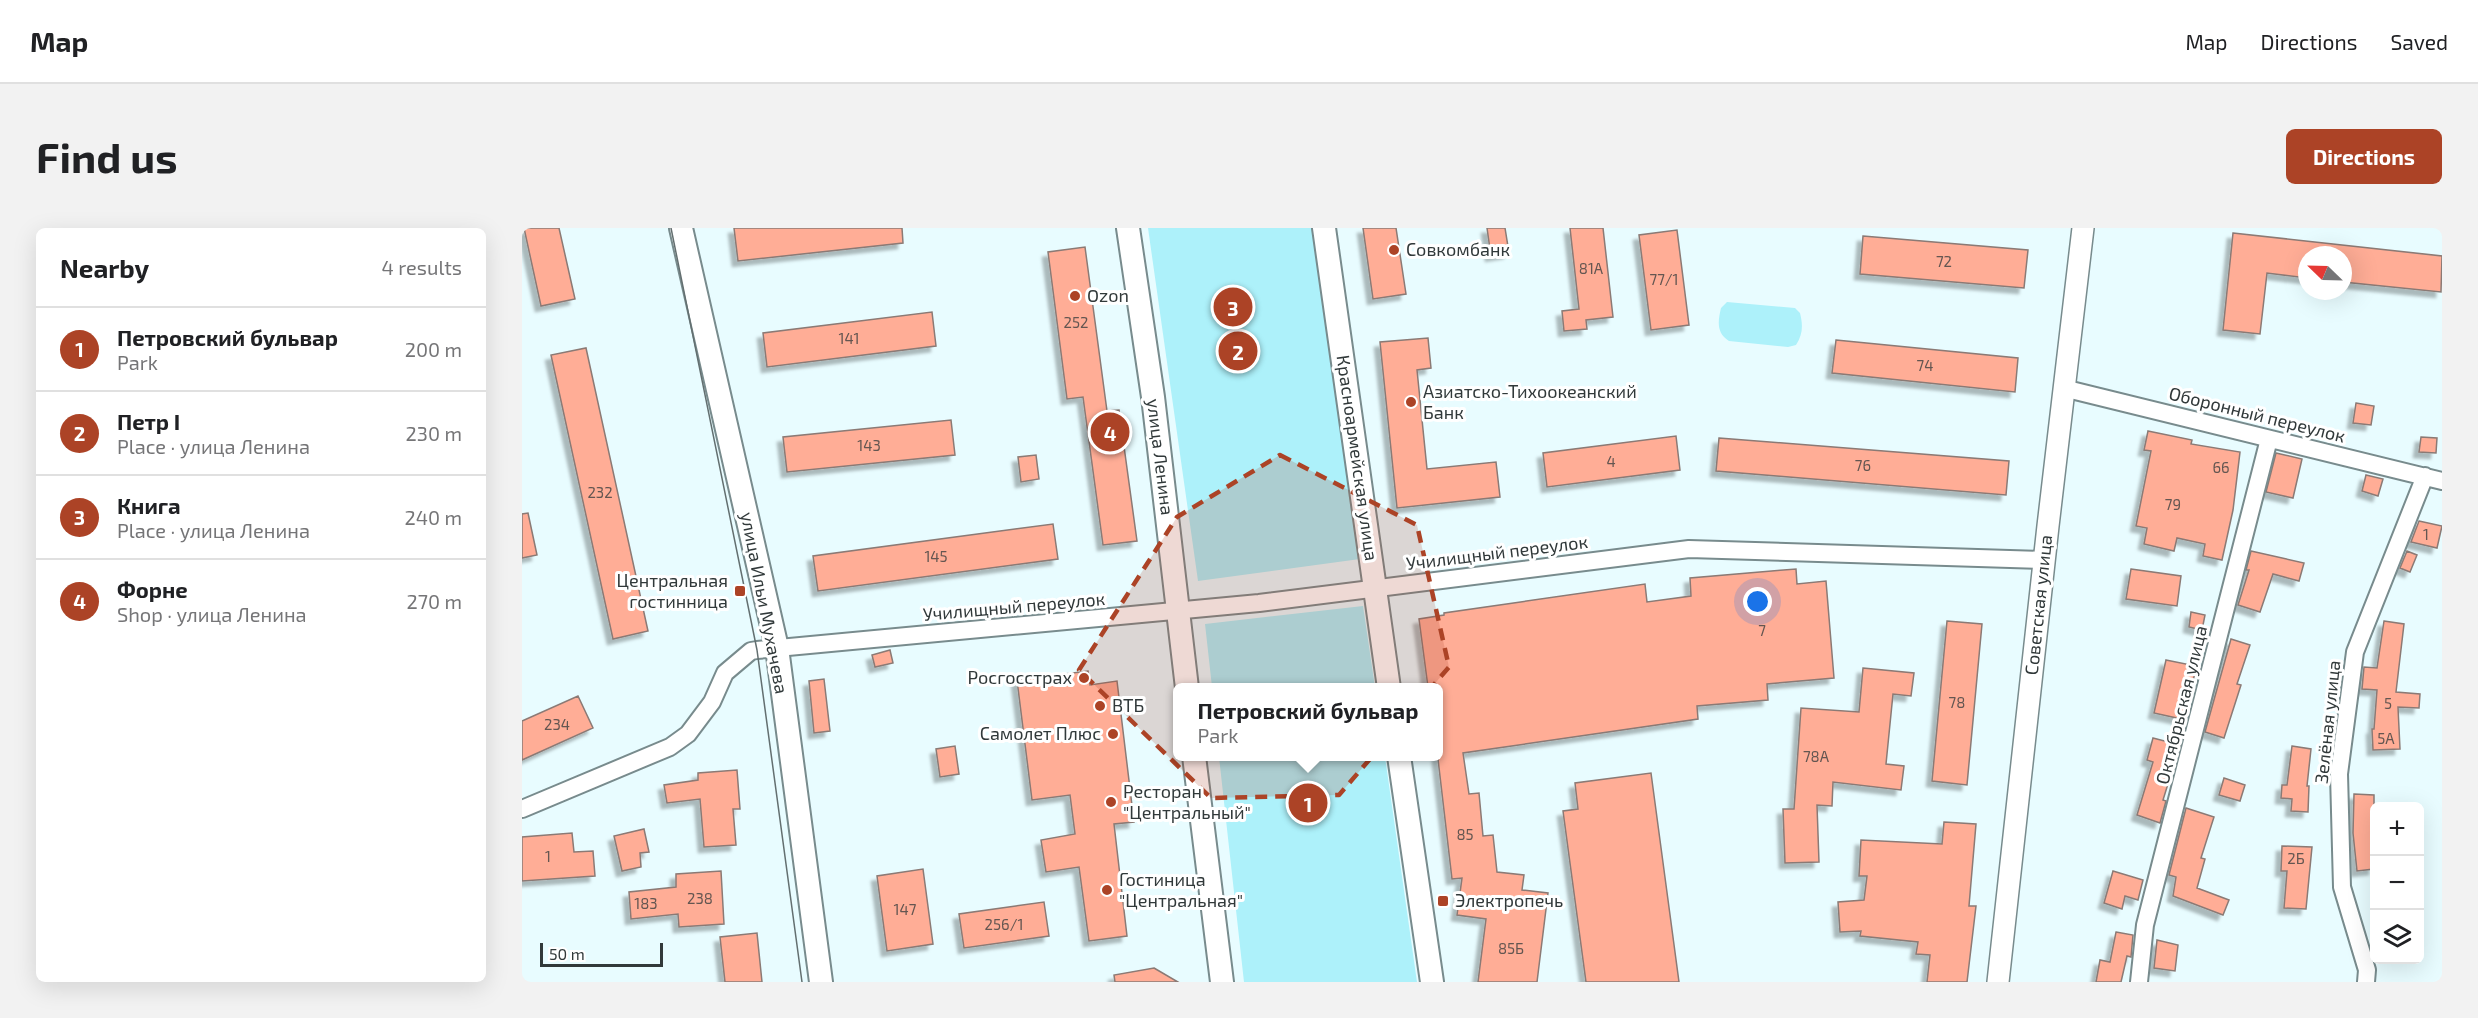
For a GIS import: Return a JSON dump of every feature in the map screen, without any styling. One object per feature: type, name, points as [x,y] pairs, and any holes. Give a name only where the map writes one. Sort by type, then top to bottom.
[{"type":"main road","name":"улица Ильи Мухачева","points":[[681,228],[777,648],[820,982]]},
{"type":"main road","name":"улица Ленина","points":[[1128,228],[1153,398],[1187,683]]},
{"type":"main road","name":"Красноармейская улица","points":[[1324,228],[1388,683]]},
{"type":"main road","points":[[1195,761],[1222,982]]},
{"type":"main road","points":[[1400,761],[1432,982]]},
{"type":"street","name":"Советская улица","points":[[1998,982],[2044,560],[2084,228]]},
{"type":"street","name":"Оборонный переулок","points":[[2064,388],[2442,480]]},
{"type":"street","name":"Октябрьская улица","points":[[2139,982],[2145,924],[2269,439]]},
{"type":"street","name":"Зелёная улица","points":[[2366,982],[2367,970],[2342,887],[2339,774],[2355,652],[2425,476]]},
{"type":"street","name":"Училищный переулок","points":[[522,809],[669,747],[688,734],[712,702],[725,673],[751,651],[1179,611],[1689,549],[2044,560]]},
{"type":"highlighted area","points":[[1280,455],[1417,525],[1449,667],[1339,795],[1211,798],[1079,670],[1177,517]]},
{"type":"shaded area","points":[[1148,228],[1313,228],[1360,559],[1198,581]]},
{"type":"shaded area","points":[[1727,302],[1795,308],[1800,313],[1802,325],[1796,345],[1788,347],[1729,341],[1722,334],[1719,326],[1721,308]]},
{"type":"shaded area","points":[[1363,606],[1374,683],[1212,683],[1205,624]]},
{"type":"shaded area","points":[[1219,761],[1386,761],[1417,982],[1244,982]]},
{"type":"building","points":[[524,228],[559,228],[575,299],[541,306]]},
{"type":"building","points":[[734,228],[902,228],[903,243],[738,261]]},
{"type":"building","points":[[1363,228],[1396,228],[1406,294],[1373,299]]},
{"type":"building","points":[[1487,228],[1505,228],[1509,253],[1491,256]]},
{"type":"building","points":[[1570,228],[1603,228],[1613,317],[1586,320],[1587,329],[1564,331],[1562,311],[1579,309]]},
{"type":"building","points":[[1677,230],[1689,325],[1651,330],[1639,235]]},
{"type":"building","points":[[2233,233],[2351,246],[2298,246],[2298,277],[2267,273],[2260,334],[2223,330]]},
{"type":"building","points":[[1863,236],[2028,250],[2024,288],[1860,274]]},
{"type":"building","points":[[2352,246],[2442,256],[2441,292],[2352,283]]},
{"type":"building","points":[[1085,247],[1107,411],[1119,410],[1137,541],[1103,545],[1083,397],[1067,399],[1048,252]]},
{"type":"building","points":[[932,312],[936,346],[767,367],[763,333]]},
{"type":"building","points":[[1428,338],[1431,368],[1417,370],[1427,469],[1496,462],[1500,497],[1397,508],[1380,342]]},
{"type":"building","points":[[1836,340],[2018,358],[2015,392],[1832,373]]},
{"type":"building","points":[[586,348],[648,631],[613,639],[551,355]]},
{"type":"building","points":[[2356,403],[2374,406],[2371,425],[2353,423]]},
{"type":"building","points":[[951,420],[955,455],[787,472],[783,437]]},
{"type":"building","points":[[2148,431],[2192,440],[2191,444],[2240,452],[2233,510],[2222,560],[2203,556],[2205,544],[2177,538],[2174,551],[2144,544],[2147,528],[2136,526],[2151,451],[2144,450]]},
{"type":"building","points":[[1676,436],[1680,470],[1547,487],[1543,453]]},
{"type":"building","points":[[2421,437],[2437,438],[2436,453],[2419,452]]},
{"type":"building","points":[[1719,438],[2009,461],[2006,495],[1716,471]]},
{"type":"building","points":[[2276,453],[2302,459],[2293,498],[2266,492]]},
{"type":"building","points":[[1036,455],[1039,479],[1021,482],[1018,457]]},
{"type":"building","points":[[2366,475],[2383,479],[2378,496],[2362,491]]},
{"type":"building","points":[[528,513],[537,555],[522,558],[522,514]]},
{"type":"building","points":[[2419,521],[2442,526],[2437,548],[2411,542]]},
{"type":"building","points":[[1053,524],[1058,559],[818,591],[813,556]]},
{"type":"building","points":[[2251,551],[2304,563],[2299,581],[2273,574],[2260,612],[2238,605],[2249,570],[2246,570]]},
{"type":"building","points":[[2407,551],[2417,555],[2410,572],[2400,568]]},
{"type":"building","points":[[1796,569],[1797,584],[1826,581],[1834,678],[1767,684],[1768,700],[1697,706],[1698,719],[1463,753],[1469,794],[1479,793],[1483,836],[1493,835],[1497,872],[1524,875],[1522,890],[1548,893],[1537,982],[1478,982],[1486,919],[1457,915],[1462,878],[1452,879],[1438,761],[1443,761],[1443,683],[1427,683],[1419,619],[1444,615],[1444,613],[1645,584],[1647,602],[1691,596],[1690,578]]},
{"type":"building","points":[[2131,569],[2181,576],[2177,606],[2126,599]]},
{"type":"building","points":[[2191,612],[2205,615],[2202,630],[2189,627]]},
{"type":"building","points":[[1947,621],[1982,624],[1967,785],[1932,781]]},
{"type":"building","points":[[2384,621],[2404,624],[2396,692],[2420,694],[2419,708],[2398,707],[2400,749],[2373,750],[2372,729],[2374,729],[2377,690],[2362,689],[2364,667],[2377,668]]},
{"type":"building","points":[[2231,639],[2250,645],[2237,684],[2241,685],[2224,738],[2205,732]]},
{"type":"building","points":[[890,650],[893,663],[875,667],[872,655]]},
{"type":"building","points":[[2166,660],[2196,666],[2186,720],[2154,713]]},
{"type":"building","points":[[1863,668],[1914,673],[1911,696],[1893,694],[1886,764],[1904,766],[1901,790],[1833,782],[1832,806],[1817,805],[1819,862],[1785,863],[1783,809],[1794,809],[1801,708],[1859,712]]},
{"type":"building","points":[[1088,671],[1090,685],[1117,681],[1134,822],[1114,824],[1127,936],[1089,941],[1079,867],[1046,872],[1041,840],[1075,834],[1070,795],[1032,800],[1017,680]]},
{"type":"building","points":[[824,679],[830,731],[814,733],[809,681]]},
{"type":"building","points":[[578,696],[593,728],[522,760],[522,721]]},
{"type":"building","points":[[2153,738],[2180,745],[2163,800],[2166,801],[2160,823],[2137,815],[2153,762],[2147,760]]},
{"type":"building","points":[[955,746],[959,774],[940,777],[936,749]]},
{"type":"building","points":[[2292,746],[2311,749],[2307,786],[2309,786],[2308,812],[2291,811],[2292,799],[2281,798],[2282,785],[2287,785]]},
{"type":"building","points":[[737,770],[740,809],[733,809],[736,845],[704,847],[700,799],[667,803],[664,785],[698,780],[698,773]]},
{"type":"building","points":[[1651,773],[1679,982],[1586,982],[1563,811],[1578,809],[1575,783]]},
{"type":"building","points":[[2224,778],[2245,785],[2240,801],[2219,795]]},
{"type":"building","points":[[2354,794],[2374,795],[2374,802],[2370,802],[2370,869],[2357,871],[2353,833]]},
{"type":"building","points":[[2186,808],[2214,817],[2201,858],[2205,859],[2197,888],[2229,900],[2223,915],[2173,896],[2176,877],[2169,875]]},
{"type":"building","points":[[1944,822],[1976,824],[1969,906],[1976,906],[1967,982],[1927,982],[1930,955],[1916,954],[1918,942],[1860,936],[1861,931],[1840,932],[1838,902],[1864,900],[1867,876],[1859,876],[1861,840],[1942,844]]},
{"type":"building","points":[[644,829],[649,852],[640,853],[641,867],[622,871],[614,836]]},
{"type":"building","points":[[572,833],[574,852],[593,851],[595,876],[522,881],[522,837]]},
{"type":"building","points":[[2282,846],[2312,847],[2306,909],[2284,908],[2287,871],[2281,871]]},
{"type":"building","points":[[923,869],[933,944],[887,951],[877,876]]},
{"type":"building","points":[[721,871],[724,924],[679,927],[678,914],[631,919],[629,892],[676,887],[676,874]]},
{"type":"building","points":[[2113,871],[2143,880],[2138,900],[2125,896],[2122,909],[2104,903]]},
{"type":"building","points":[[1044,902],[1049,936],[964,948],[959,914]]},
{"type":"building","points":[[2116,932],[2133,935],[2131,957],[2127,956],[2121,982],[2096,982],[2100,960],[2110,962]]},
{"type":"building","points":[[757,933],[762,982],[725,982],[720,937]]},
{"type":"building","points":[[2157,940],[2178,945],[2175,971],[2154,968]]},
{"type":"building","points":[[1154,968],[1178,982],[1115,982],[1114,975]]},
{"type":"tram line","points":[[671,228],[757,650],[802,982]]},
{"type":"place","name":"Совкомбанк","points":[[1394,250]]},
{"type":"place","name":"Ozon","points":[[1075,296]]},
{"type":"place","name":"Книга","points":[[1233,307]]},
{"type":"place","name":"Петр I","points":[[1238,351]]},
{"type":"place","name":"Азиатско-Тихоокеанский Банк","points":[[1411,402]]},
{"type":"place","name":"Форне","points":[[1110,432]]},
{"type":"place","name":"Центральная гостинница","points":[[740,591]]},
{"type":"place","name":"Росгосстрах","points":[[1084,678]]},
{"type":"place","name":"ВТБ","points":[[1100,706]]},
{"type":"place","name":"Самолет Плюс","points":[[1113,734]]},
{"type":"place","name":"Ресторан \"Центральный\"","points":[[1111,802]]},
{"type":"place","name":"Петровский бульвар","points":[[1308,803]]},
{"type":"place","name":"Гостиница \"Центральная\"","points":[[1107,890]]},
{"type":"place","name":"Электропечь","points":[[1443,901]]}]
